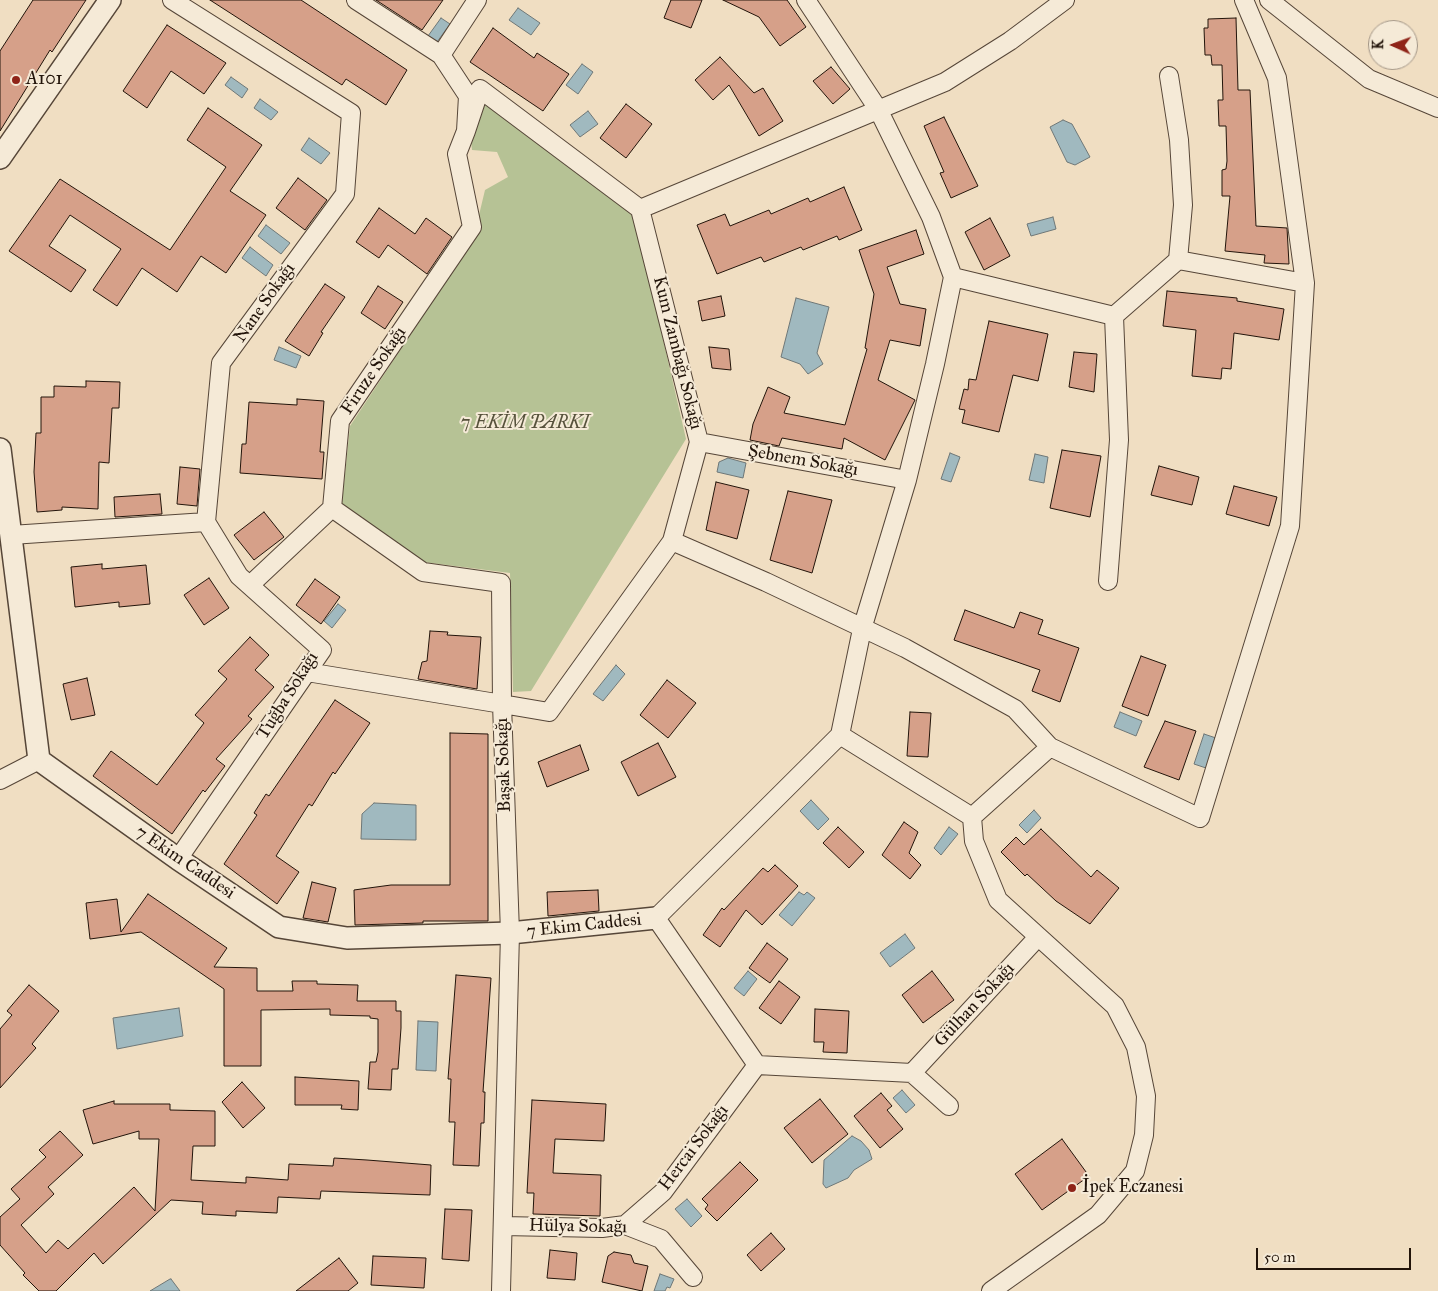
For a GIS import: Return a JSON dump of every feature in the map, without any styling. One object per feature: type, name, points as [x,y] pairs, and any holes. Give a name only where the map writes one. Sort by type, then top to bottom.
[{"type":"street","points":[[0,158],[110,0]]},
{"type":"street","name":"Nane Sokağı","points":[[172,0],[351,113],[345,194],[222,363],[206,522]]},
{"type":"street","name":"Firuze Sokağı","points":[[332,508],[340,421],[472,227],[457,154],[466,131],[468,96],[442,55],[356,0]]},
{"type":"street","points":[[442,55],[477,0]]},
{"type":"street","points":[[806,0],[878,109],[931,217],[953,277],[935,364],[907,480],[862,629],[840,735],[656,918],[757,1065],[912,1073],[949,1106]]},
{"type":"street","points":[[466,131],[480,89],[640,209],[945,82],[1010,41],[1064,0]]},
{"type":"street","points":[[672,541],[766,582],[905,648],[1015,709],[1050,747],[1200,818],[1290,526],[1304,283],[1278,78],[1244,0]]},
{"type":"street","points":[[1269,0],[1369,80],[1438,108]]},
{"type":"street","points":[[1114,316],[1178,260],[1183,205],[1179,140],[1170,76]]},
{"type":"street","name":"Kum Zambağı Sokağı","points":[[502,704],[549,712],[672,541],[699,442],[640,209]]},
{"type":"street","points":[[1178,260],[1304,283]]},
{"type":"street","points":[[953,277],[1114,316]]},
{"type":"street","points":[[1108,581],[1119,440],[1114,316]]},
{"type":"street","name":"Şebnem Sokağı","points":[[699,442],[907,480]]},
{"type":"street","points":[[0,449],[39,760],[0,780]]},
{"type":"street","points":[[250,585],[332,508],[423,572],[501,583],[502,704]]},
{"type":"street","points":[[11,535],[206,522]]},
{"type":"street","name":"Tuğba Sokağı","points":[[178,860],[322,650],[239,576],[206,522]]},
{"type":"street","name":"Başak Sokağı","points":[[307,672],[502,704],[510,933],[501,1291]]},
{"type":"street","points":[[840,735],[972,817]]},
{"type":"street","points":[[972,817],[1050,747]]},
{"type":"street","name":"7 Ekim Caddesi","points":[[39,760],[178,860],[279,927],[347,938],[510,933],[656,918]]},
{"type":"street","points":[[972,817],[974,841],[998,900],[1115,1006],[1136,1047],[1146,1096],[1144,1135],[1135,1171],[1098,1215],[991,1291]]},
{"type":"street","name":"Gülhan Sokağı","points":[[912,1073],[1038,937]]},
{"type":"street","name":"Hercai Sokağı","points":[[625,1225],[663,1192],[757,1065]]},
{"type":"street","name":"Hülya Sokağı","points":[[503,1226],[602,1228],[625,1225],[661,1239],[693,1277]]},
{"type":"green space","name":"7 EKİM PARKI","points":[[482,100],[634,213],[686,439],[531,691],[513,692],[510,573],[423,562],[342,503],[350,426],[473,240],[485,190],[508,177],[497,152],[472,150],[469,124]]},
{"type":"water","points":[[518,8],[540,23],[531,35],[509,20]]},
{"type":"water","points":[[441,18],[450,24],[437,42],[428,36]]},
{"type":"water","points":[[582,64],[593,72],[578,94],[566,85]]},
{"type":"water","points":[[231,77],[248,89],[242,98],[225,85]]},
{"type":"water","points":[[260,99],[278,112],[271,120],[254,108]]},
{"type":"water","points":[[588,111],[598,124],[580,137],[570,125]]},
{"type":"water","points":[[1063,120],[1072,124],[1090,157],[1075,165],[1067,162],[1050,127]]},
{"type":"water","points":[[309,138],[330,153],[321,164],[301,150]]},
{"type":"water","points":[[1053,217],[1056,229],[1031,236],[1027,224]]},
{"type":"water","points":[[266,225],[290,243],[281,254],[258,236]]},
{"type":"water","points":[[250,247],[273,265],[266,276],[242,258]]},
{"type":"water","points":[[796,298],[829,307],[817,353],[823,364],[808,374],[800,364],[781,357]]},
{"type":"water","points":[[279,347],[301,356],[296,368],[274,360]]},
{"type":"water","points":[[950,453],[960,457],[951,482],[941,479]]},
{"type":"water","points":[[1035,454],[1048,457],[1044,483],[1029,480]]},
{"type":"water","points":[[728,458],[746,463],[743,478],[717,472],[719,462]]},
{"type":"water","points":[[338,604],[346,610],[332,628],[324,621]]},
{"type":"water","points":[[616,665],[625,674],[603,701],[593,694]]},
{"type":"water","points":[[1120,712],[1142,721],[1136,736],[1114,727]]},
{"type":"water","points":[[1204,734],[1216,738],[1206,768],[1194,764]]},
{"type":"water","points":[[811,800],[829,819],[818,830],[800,811]]},
{"type":"water","points":[[374,803],[416,805],[416,840],[361,839],[362,814]]},
{"type":"water","points":[[1034,810],[1041,818],[1027,833],[1019,825]]},
{"type":"water","points":[[949,827],[958,834],[941,855],[934,848]]},
{"type":"water","points":[[799,892],[804,895],[807,892],[815,898],[792,926],[779,915]]},
{"type":"water","points":[[905,934],[915,948],[890,967],[880,953]]},
{"type":"water","points":[[748,971],[757,979],[744,996],[734,988]]},
{"type":"water","points":[[179,1008],[183,1036],[117,1049],[113,1018]]},
{"type":"water","points":[[418,1021],[438,1022],[436,1071],[416,1070]]},
{"type":"water","points":[[902,1090],[915,1105],[906,1113],[893,1098]]},
{"type":"water","points":[[852,1136],[861,1141],[869,1150],[872,1159],[854,1170],[848,1178],[826,1188],[823,1184],[824,1160]]},
{"type":"water","points":[[687,1199],[702,1216],[691,1227],[675,1209]]},
{"type":"water","points":[[660,1274],[674,1279],[670,1288],[667,1287],[665,1291],[654,1291]]},
{"type":"water","points":[[170,1279],[180,1291],[150,1291]]},
{"type":"building","points":[[33,0],[86,0],[52,52],[50,50],[0,131],[0,51]]},
{"type":"building","points":[[210,0],[301,0],[407,70],[386,105],[346,79],[342,85]]},
{"type":"building","points":[[376,0],[443,0],[422,30]]},
{"type":"building","points":[[671,0],[702,0],[691,28],[664,18]]},
{"type":"building","points":[[723,0],[787,0],[806,27],[780,46],[759,17]]},
{"type":"building","points":[[1236,18],[1238,90],[1250,90],[1256,226],[1287,228],[1289,264],[1264,263],[1265,255],[1225,251],[1230,196],[1222,196],[1222,170],[1226,169],[1227,161],[1226,126],[1219,126],[1218,100],[1223,100],[1222,65],[1212,65],[1211,55],[1205,55],[1204,28],[1208,28],[1208,19]]},
{"type":"building","points":[[167,25],[226,63],[204,94],[171,71],[147,108],[123,91]]},
{"type":"building","points":[[493,28],[534,58],[537,53],[569,74],[543,111],[470,62]]},
{"type":"building","points":[[720,57],[754,93],[763,88],[783,121],[759,136],[729,85],[713,100],[695,80]]},
{"type":"building","points":[[831,67],[850,89],[833,104],[813,81]]},
{"type":"building","points":[[626,104],[652,124],[626,158],[600,138]]},
{"type":"building","points":[[208,108],[262,145],[230,191],[266,215],[226,273],[201,256],[177,292],[142,268],[117,306],[93,290],[121,249],[70,215],[49,246],[86,270],[71,292],[9,251],[60,179],[170,250],[226,167],[187,140]]},
{"type":"building","points":[[944,117],[978,186],[951,198],[940,173],[944,172],[924,126]]},
{"type":"building","points":[[298,178],[327,200],[305,230],[276,208]]},
{"type":"building","points":[[844,187],[862,230],[839,240],[837,236],[803,250],[801,247],[764,262],[761,257],[717,274],[697,225],[725,214],[730,226],[769,210],[771,214],[808,198],[810,202]]},
{"type":"building","points":[[379,208],[415,234],[426,218],[452,237],[427,274],[388,245],[379,258],[356,242]]},
{"type":"building","points":[[990,218],[1010,256],[984,270],[965,232]]},
{"type":"building","points":[[916,230],[924,254],[887,267],[900,304],[926,309],[920,346],[890,340],[878,380],[915,400],[885,460],[844,438],[842,449],[782,438],[779,446],[750,440],[753,424],[768,387],[790,397],[784,413],[845,425],[867,349],[865,348],[874,294],[859,250]]},
{"type":"building","points":[[325,284],[345,297],[321,332],[323,333],[309,356],[285,341]]},
{"type":"building","points":[[378,286],[403,302],[385,329],[361,313]]},
{"type":"building","points":[[1167,291],[1237,298],[1237,301],[1284,309],[1279,340],[1234,333],[1231,369],[1222,368],[1221,379],[1192,376],[1196,330],[1163,326]]},
{"type":"building","points":[[721,296],[725,316],[702,321],[698,301]]},
{"type":"building","points":[[989,321],[1048,334],[1038,381],[1013,375],[999,432],[962,423],[965,410],[959,409],[964,389],[968,390],[969,379],[976,380]]},
{"type":"building","points":[[709,347],[729,349],[731,370],[712,368]]},
{"type":"building","points":[[1074,352],[1097,354],[1094,392],[1069,387]]},
{"type":"building","points":[[86,381],[120,382],[119,408],[112,408],[109,463],[99,462],[98,509],[62,507],[62,510],[37,512],[34,472],[36,433],[41,433],[41,397],[54,397],[54,386],[86,387]]},
{"type":"building","points":[[297,399],[324,401],[320,452],[324,452],[322,479],[240,473],[242,444],[246,444],[249,402],[297,405]]},
{"type":"building","points":[[1062,450],[1101,456],[1090,517],[1050,508]]},
{"type":"building","points":[[1159,466],[1199,477],[1192,505],[1151,495]]},
{"type":"building","points":[[180,467],[200,469],[197,506],[177,504]]},
{"type":"building","points":[[716,482],[749,490],[737,539],[706,530]]},
{"type":"building","points":[[1234,486],[1277,497],[1269,526],[1226,514]]},
{"type":"building","points":[[788,491],[832,500],[812,573],[770,560]]},
{"type":"building","points":[[160,494],[162,514],[115,517],[114,497]]},
{"type":"building","points":[[264,512],[284,537],[254,560],[234,535]]},
{"type":"building","points":[[102,564],[102,569],[146,565],[150,604],[119,607],[119,602],[75,607],[71,567]]},
{"type":"building","points":[[209,578],[229,608],[204,625],[184,595]]},
{"type":"building","points":[[315,579],[340,597],[321,624],[296,605]]},
{"type":"building","points":[[965,610],[1014,628],[1020,612],[1043,620],[1038,634],[1079,648],[1060,702],[1032,691],[1040,670],[954,640]]},
{"type":"building","points":[[430,631],[448,632],[447,635],[481,637],[477,689],[418,679],[422,662],[427,661]]},
{"type":"building","points":[[250,637],[269,655],[255,670],[274,687],[248,716],[252,719],[216,759],[225,766],[205,792],[203,790],[172,834],[93,776],[111,751],[157,785],[204,723],[195,715],[227,679],[218,671]]},
{"type":"building","points":[[1141,656],[1166,665],[1148,716],[1122,706]]},
{"type":"building","points":[[87,678],[95,715],[71,720],[63,684]]},
{"type":"building","points":[[667,680],[696,703],[668,738],[640,715]]},
{"type":"building","points":[[335,700],[370,723],[335,774],[333,772],[312,806],[309,804],[276,856],[299,872],[277,904],[224,864],[257,815],[254,813],[266,794],[269,796]]},
{"type":"building","points":[[910,712],[931,713],[928,757],[907,756]]},
{"type":"building","points":[[1165,721],[1196,731],[1179,780],[1144,767]]},
{"type":"building","points":[[450,733],[488,734],[488,921],[423,921],[423,923],[355,925],[354,890],[391,885],[450,885]]},
{"type":"building","points":[[658,743],[676,777],[638,796],[621,762]]},
{"type":"building","points":[[580,745],[589,770],[547,787],[538,762]]},
{"type":"building","points":[[904,822],[918,832],[909,853],[921,865],[910,879],[882,855]]},
{"type":"building","points":[[838,827],[864,852],[849,868],[823,843]]},
{"type":"building","points":[[1041,829],[1091,877],[1097,870],[1119,888],[1090,924],[1056,901],[1027,874],[1025,876],[1001,852],[1016,837],[1024,845]]},
{"type":"building","points":[[775,865],[798,886],[762,925],[746,910],[720,947],[703,935],[722,908],[724,910],[763,868],[768,872]]},
{"type":"building","points":[[312,882],[336,888],[328,922],[303,918]]},
{"type":"building","points":[[598,890],[599,911],[548,916],[547,892]]},
{"type":"building","points":[[148,894],[227,948],[214,967],[257,968],[257,991],[293,991],[292,981],[317,981],[317,984],[358,985],[357,1001],[396,1001],[396,1011],[401,1011],[401,1028],[398,1069],[392,1069],[391,1090],[368,1089],[370,1062],[376,1062],[378,1052],[378,1019],[370,1018],[370,1016],[330,1015],[330,1009],[261,1010],[261,1066],[224,1066],[224,989],[141,932],[90,939],[86,903],[117,899],[121,932]]},
{"type":"building","points":[[767,943],[788,959],[770,983],[749,968]]},
{"type":"building","points":[[932,971],[954,1000],[923,1023],[902,995]]},
{"type":"building","points":[[456,975],[491,978],[483,1092],[485,1092],[484,1123],[481,1123],[479,1166],[453,1165],[455,1122],[449,1122],[451,1079],[448,1079]]},
{"type":"building","points":[[779,981],[800,997],[781,1024],[759,1008]]},
{"type":"building","points":[[29,985],[59,1011],[32,1044],[36,1048],[0,1088],[0,1029],[12,1015],[7,1011]]},
{"type":"building","points":[[815,1009],[849,1011],[847,1053],[823,1052],[824,1042],[814,1042]]},
{"type":"building","points":[[295,1077],[359,1081],[358,1110],[341,1109],[342,1105],[295,1105]]},
{"type":"building","points":[[242,1082],[265,1108],[243,1128],[222,1102]]},
{"type":"building","points":[[881,1093],[892,1106],[887,1110],[903,1129],[880,1148],[854,1116]]},
{"type":"building","points":[[820,1099],[848,1134],[812,1163],[784,1128]]},
{"type":"building","points":[[532,1100],[606,1104],[604,1141],[555,1139],[553,1173],[601,1175],[600,1216],[533,1214],[534,1193],[527,1193]]},
{"type":"building","points":[[114,1101],[114,1104],[170,1104],[170,1110],[215,1111],[215,1146],[193,1146],[191,1180],[246,1183],[246,1177],[288,1180],[289,1164],[333,1166],[334,1158],[367,1160],[431,1165],[430,1195],[321,1191],[320,1199],[278,1197],[277,1213],[236,1211],[236,1216],[202,1214],[203,1202],[171,1200],[103,1264],[94,1253],[56,1291],[39,1291],[23,1275],[25,1273],[0,1245],[0,1217],[20,1199],[11,1189],[46,1157],[39,1150],[60,1131],[83,1155],[48,1187],[54,1194],[21,1225],[46,1253],[58,1240],[68,1249],[134,1187],[155,1211],[159,1139],[139,1139],[139,1131],[93,1144],[83,1110]]},
{"type":"building","points":[[1062,1139],[1089,1176],[1042,1210],[1015,1174]]},
{"type":"building","points":[[740,1162],[758,1180],[717,1221],[705,1209],[708,1205],[702,1199]]},
{"type":"building","points":[[445,1209],[472,1210],[469,1261],[442,1259]]},
{"type":"building","points":[[771,1233],[785,1249],[761,1271],[747,1255]]},
{"type":"building","points":[[550,1250],[577,1253],[575,1280],[547,1278]]},
{"type":"building","points":[[614,1252],[631,1255],[634,1263],[648,1266],[642,1291],[602,1282],[608,1256]]},
{"type":"building","points":[[373,1256],[426,1258],[424,1288],[371,1285]]},
{"type":"building","points":[[339,1258],[358,1283],[348,1291],[296,1291]]},
{"type":"place","name":"A101","points":[[16,80]]},
{"type":"place","name":"İpek Eczanesi","points":[[1072,1188]]}]
